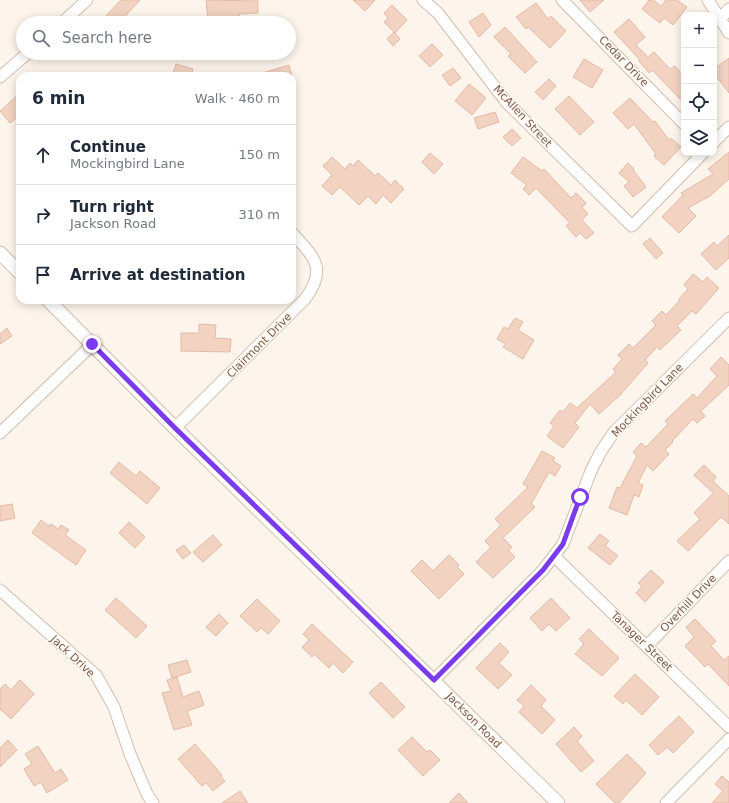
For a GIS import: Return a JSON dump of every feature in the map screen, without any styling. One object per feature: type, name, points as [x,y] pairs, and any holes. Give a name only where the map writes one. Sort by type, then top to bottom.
[{"type":"street","points":[[70,16],[87,0]]},
{"type":"street","name":"McAllen Street","points":[[423,0],[438,13],[507,103],[632,226],[701,156]]},
{"type":"street","name":"Cedar Drive","points":[[562,0],[681,121]]},
{"type":"street","points":[[708,0],[729,33]]},
{"type":"street","points":[[720,19],[729,10]]},
{"type":"street","points":[[0,77],[20,60]]},
{"type":"street","points":[[717,139],[729,127]]},
{"type":"street","name":"Clairmont Drive","points":[[175,428],[305,299],[312,288],[317,276],[315,263],[308,250],[296,237]]},
{"type":"street","points":[[0,253],[16,269]]},
{"type":"street","name":"Jackson Road","points":[[52,304],[175,428],[558,803]]},
{"type":"street","name":"Mockingbird Lane","points":[[434,680],[543,570],[563,544],[580,497],[600,453],[614,432],[729,318]]},
{"type":"street","points":[[0,434],[92,344]]},
{"type":"street","name":"Tanager Street","points":[[554,556],[729,728]]},
{"type":"street","name":"Overhill Drive","points":[[647,646],[729,561]]},
{"type":"street","name":"Jack Drive","points":[[0,590],[96,675],[114,707],[130,754],[147,794],[153,803]]},
{"type":"street","points":[[666,803],[729,739]]},
{"type":"building","points":[[121,0],[140,0],[125,16],[106,16]]},
{"type":"building","points":[[206,0],[258,1],[258,13],[239,14],[239,16],[207,16]]},
{"type":"building","points":[[353,0],[375,0],[365,11]]},
{"type":"building","points":[[580,0],[604,0],[590,12]]},
{"type":"building","points":[[649,0],[653,0],[661,6],[666,0],[677,0],[687,7],[683,12],[681,12],[681,15],[673,25],[664,18],[660,23],[642,9]]},
{"type":"building","points":[[536,3],[548,19],[551,16],[566,31],[550,48],[528,27],[526,29],[516,17]]},
{"type":"building","points":[[392,5],[407,20],[395,33],[384,22],[388,18],[384,13]]},
{"type":"building","points":[[483,13],[491,25],[479,37],[469,22]]},
{"type":"building","points":[[629,19],[645,37],[636,45],[648,57],[654,52],[670,69],[675,66],[681,73],[681,100],[652,70],[649,73],[639,61],[640,60],[614,32]]},
{"type":"building","points":[[505,27],[537,62],[525,73],[508,56],[511,54],[494,37]]},
{"type":"building","points":[[394,32],[400,39],[393,46],[387,39]]},
{"type":"building","points":[[432,44],[443,55],[430,67],[419,56]]},
{"type":"building","points":[[729,58],[729,93],[717,77],[717,67]]},
{"type":"building","points":[[584,59],[603,70],[592,88],[573,77]]},
{"type":"building","points":[[176,64],[193,69],[192,72],[173,72]]},
{"type":"building","points":[[289,65],[291,72],[266,72]]},
{"type":"building","points":[[453,68],[461,78],[450,86],[442,75]]},
{"type":"building","points":[[549,79],[556,86],[543,100],[535,92]]},
{"type":"building","points":[[469,84],[486,98],[472,115],[455,101]]},
{"type":"building","points":[[569,96],[594,122],[580,135],[555,109]]},
{"type":"building","points":[[16,97],[16,118],[10,123],[0,111]]},
{"type":"building","points":[[630,98],[653,122],[655,121],[669,140],[671,138],[681,147],[664,165],[654,156],[656,154],[634,124],[628,129],[613,113]]},
{"type":"building","points":[[495,112],[499,122],[478,129],[474,118]]},
{"type":"building","points":[[512,129],[521,138],[512,146],[503,137]]},
{"type":"building","points":[[729,152],[729,179],[710,196],[688,208],[696,216],[679,233],[662,217],[683,195],[681,193],[713,174],[708,169]]},
{"type":"building","points":[[430,153],[443,164],[434,174],[422,162]]},
{"type":"building","points":[[332,157],[345,169],[350,163],[353,166],[358,160],[375,176],[378,173],[391,185],[395,180],[404,189],[391,203],[383,195],[376,204],[368,196],[359,205],[340,187],[332,195],[322,186],[332,175],[323,166]]},
{"type":"building","points":[[523,157],[542,171],[544,169],[571,198],[576,193],[586,203],[582,207],[588,214],[582,220],[594,233],[586,239],[580,233],[576,237],[566,226],[570,223],[536,188],[529,195],[523,189],[527,185],[511,173]]},
{"type":"building","points":[[628,163],[646,187],[633,197],[624,186],[629,182],[619,173]]},
{"type":"building","points":[[729,235],[729,258],[716,270],[701,254],[714,242],[717,246]]},
{"type":"building","points":[[650,238],[663,253],[656,259],[643,244]]},
{"type":"building","points":[[693,274],[703,282],[707,277],[719,288],[696,314],[692,311],[677,326],[681,330],[660,350],[657,347],[645,360],[648,363],[621,394],[599,414],[590,404],[575,423],[579,427],[563,448],[547,436],[554,426],[550,423],[560,410],[563,412],[570,403],[577,408],[616,372],[613,369],[622,359],[618,355],[629,344],[633,348],[656,325],[652,321],[662,311],[666,315],[680,300],[679,299],[688,289],[684,285]]},
{"type":"building","points":[[515,318],[523,322],[518,330],[534,340],[523,359],[503,347],[506,344],[497,339],[504,327],[508,329]]},
{"type":"building","points":[[199,324],[216,325],[215,338],[231,339],[230,352],[181,351],[181,333],[199,333]]},
{"type":"building","points":[[7,328],[12,336],[0,344],[0,334]]},
{"type":"building","points":[[721,357],[729,365],[729,385],[701,411],[705,416],[697,423],[693,419],[672,441],[673,442],[665,450],[669,454],[653,471],[647,465],[638,483],[643,485],[639,497],[634,495],[627,515],[609,508],[617,487],[620,488],[637,456],[633,452],[641,443],[646,447],[668,424],[665,421],[693,394],[697,398],[717,376],[710,369]]},
{"type":"building","points":[[542,451],[555,458],[553,461],[561,466],[555,476],[549,472],[531,504],[535,507],[503,538],[512,547],[508,550],[515,557],[493,578],[476,562],[491,547],[485,541],[501,525],[495,519],[528,487],[523,484]]},
{"type":"building","points":[[119,462],[136,476],[140,471],[160,488],[147,504],[110,473]]},
{"type":"building","points":[[704,465],[716,477],[713,481],[729,496],[729,524],[721,517],[688,551],[677,541],[700,519],[694,513],[713,493],[694,475]]},
{"type":"building","points":[[12,504],[15,518],[0,521],[0,506]]},
{"type":"building","points":[[41,520],[49,526],[51,524],[58,529],[61,525],[69,530],[65,535],[86,550],[76,565],[32,533]]},
{"type":"building","points":[[129,522],[145,537],[135,548],[119,533]]},
{"type":"building","points":[[600,534],[609,541],[605,546],[618,556],[610,565],[588,548]]},
{"type":"building","points":[[213,535],[222,545],[203,562],[193,552]]},
{"type":"building","points":[[184,545],[191,553],[183,559],[176,550]]},
{"type":"building","points":[[449,555],[459,565],[457,567],[464,574],[439,599],[411,571],[422,560],[433,571]]},
{"type":"building","points":[[651,570],[664,582],[645,602],[636,593],[642,586],[638,583]]},
{"type":"building","points":[[116,598],[147,626],[136,638],[105,610]]},
{"type":"building","points":[[551,598],[570,618],[556,631],[549,624],[542,631],[530,618]]},
{"type":"building","points":[[257,599],[280,621],[268,634],[261,628],[257,632],[240,616]]},
{"type":"building","points":[[219,614],[228,623],[216,636],[206,627]]},
{"type":"building","points":[[695,619],[716,641],[711,646],[724,660],[729,656],[729,686],[708,664],[705,667],[685,646],[694,637],[686,627]]},
{"type":"building","points":[[312,624],[353,662],[343,673],[333,663],[329,668],[314,654],[312,657],[302,647],[309,640],[303,634]]},
{"type":"building","points":[[589,629],[619,658],[602,676],[575,654],[584,644],[579,639]]},
{"type":"building","points":[[500,643],[509,652],[499,663],[512,675],[498,689],[476,668]]},
{"type":"building","points":[[187,660],[191,672],[172,678],[168,665]]},
{"type":"building","points":[[635,674],[659,697],[642,715],[626,700],[623,704],[614,696]]},
{"type":"building","points":[[177,677],[183,697],[199,691],[204,705],[187,711],[192,725],[174,730],[162,693],[171,691],[167,680]]},
{"type":"building","points":[[20,680],[34,694],[11,719],[0,709],[0,689],[5,684],[11,690]]},
{"type":"building","points":[[381,682],[405,707],[393,718],[369,693]]},
{"type":"building","points":[[531,685],[546,700],[541,706],[555,720],[542,734],[519,712],[524,706],[517,700]]},
{"type":"building","points":[[679,716],[694,732],[673,753],[667,747],[658,755],[649,745]]},
{"type":"building","points":[[574,727],[582,736],[577,741],[594,761],[581,772],[556,744]]},
{"type":"building","points":[[412,737],[427,752],[430,750],[440,760],[423,776],[398,750]]},
{"type":"building","points":[[8,740],[17,750],[0,767],[0,748]]},
{"type":"building","points":[[195,744],[222,775],[220,776],[225,781],[213,791],[206,783],[202,786],[178,759]]},
{"type":"building","points":[[38,746],[55,773],[61,769],[68,780],[47,793],[41,782],[34,786],[24,769],[32,764],[25,754]]},
{"type":"building","points":[[627,754],[646,773],[619,803],[615,803],[596,784]]},
{"type":"building","points":[[722,776],[729,782],[729,803],[712,803],[723,791],[715,784]]},
{"type":"building","points":[[240,791],[248,803],[222,803]]},
{"type":"building","points":[[459,793],[468,803],[449,803]]},
{"type":"route","points":[[92,344],[175,428],[434,680],[543,570],[563,544],[580,497]]}]
